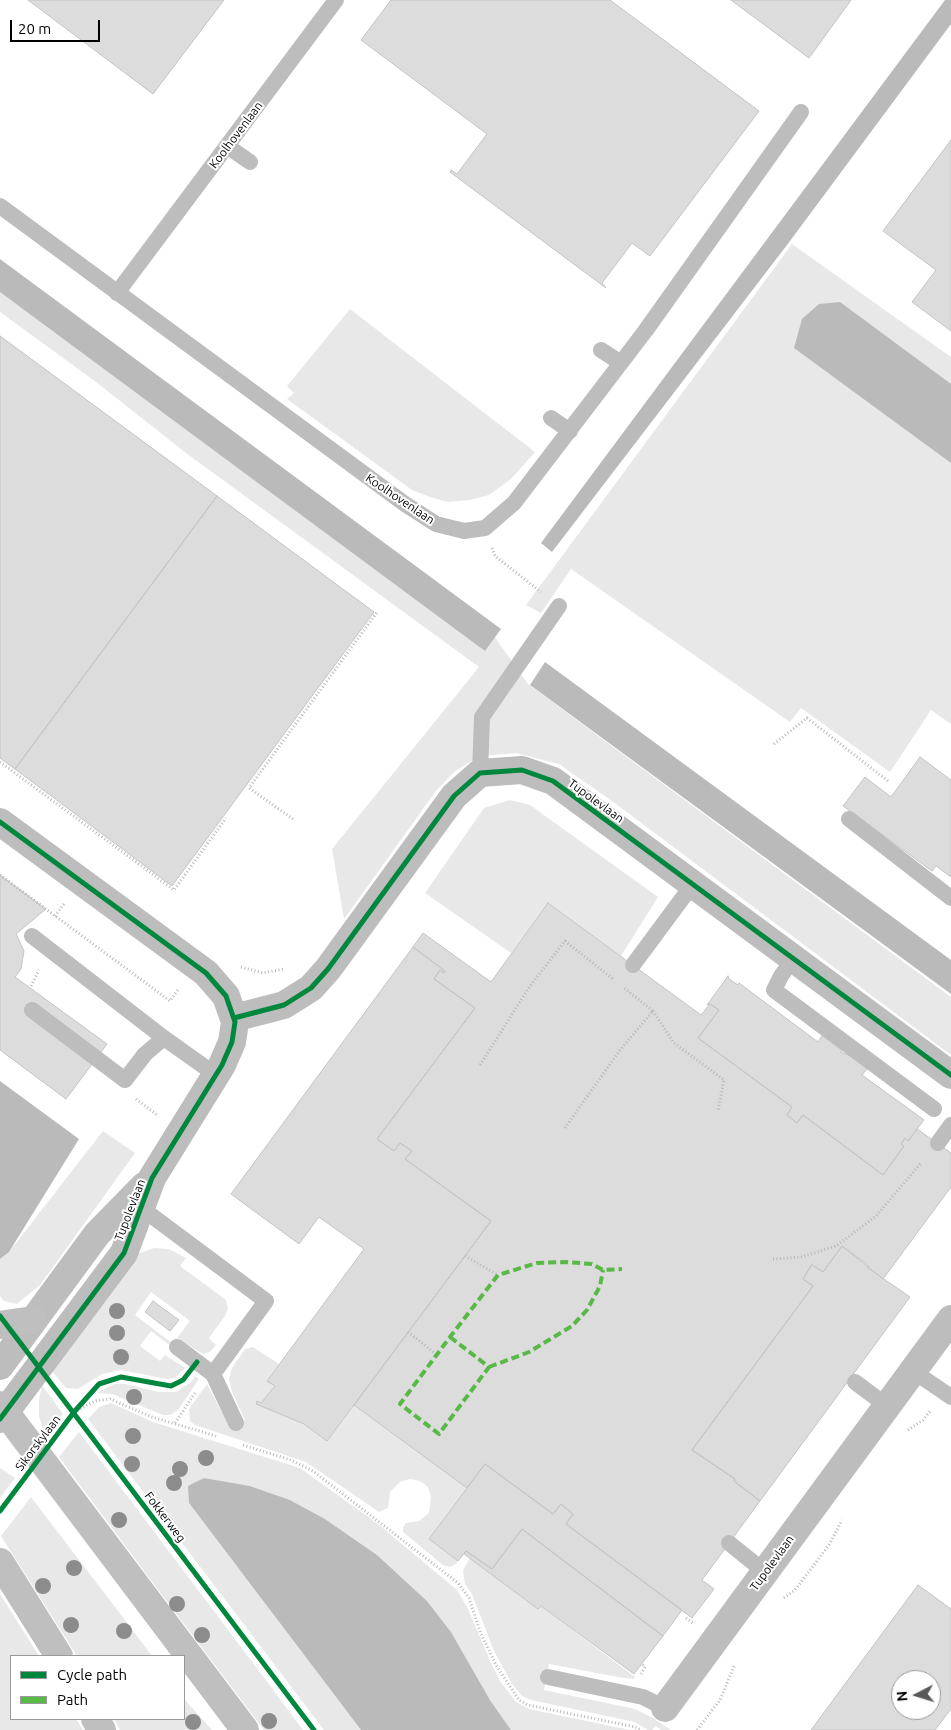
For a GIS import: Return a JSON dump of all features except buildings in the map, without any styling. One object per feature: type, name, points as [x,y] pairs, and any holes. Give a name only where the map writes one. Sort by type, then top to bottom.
[{"type":"main road","points":[[0,1325],[33,1320]]},
{"type":"main road","points":[[2,1412],[245,1730]]},
{"type":"main road","points":[[0,1562],[58,1655]]},
{"type":"street","name":"Tupolevlaan","points":[[480,773],[522,770],[553,781],[951,1075]]},
{"type":"street","points":[[234,1018],[290,1002],[311,988],[328,969],[454,796],[480,773]]},
{"type":"street","name":"Tupolevlaan","points":[[0,822],[206,973],[226,996],[234,1018],[232,1042],[216,1075],[136,1204],[124,1253],[2,1412]]},
{"type":"street","name":"Tupolevlaan","points":[[0,1366],[97,1234],[136,1204]]},
{"type":"street","name":"Tupolevlaan","points":[[665,1708],[951,1319]]},
{"type":"lane","name":"Koolhovenlaan","points":[[117,293],[336,0]]},
{"type":"lane","points":[[485,528],[514,504],[621,364],[801,112]]},
{"type":"lane","points":[[227,146],[250,162]]},
{"type":"lane","name":"Koolhovenlaan","points":[[0,206],[413,509],[436,524],[464,531],[485,528]]},
{"type":"lane","points":[[600,350],[621,364]]},
{"type":"lane","points":[[552,418],[570,430]]},
{"type":"lane","points":[[480,773],[482,717],[559,606]]},
{"type":"lane","points":[[849,819],[951,898]]},
{"type":"lane","points":[[633,966],[693,884]]},
{"type":"lane","points":[[32,936],[164,1038],[216,1075]]},
{"type":"lane","points":[[793,959],[774,990],[934,1109]]},
{"type":"lane","points":[[32,1010],[125,1080],[145,1054],[164,1038]]},
{"type":"lane","points":[[938,1143],[951,1126]]},
{"type":"lane","name":"Tupolevlaan","points":[[136,1204],[266,1301],[212,1374]]},
{"type":"lane","points":[[177,1347],[212,1374],[236,1423]]},
{"type":"lane","points":[[913,1371],[951,1397]]},
{"type":"lane","points":[[855,1382],[887,1406]]},
{"type":"lane","points":[[729,1543],[765,1572]]},
{"type":"lane","name":"Tupolevlaan","points":[[548,1678],[643,1697],[665,1708]]},
{"type":"path","points":[[485,528],[494,556],[522,578]]},
{"type":"path","points":[[294,819],[249,788],[378,611]]},
{"type":"path","points":[[774,744],[807,718],[888,781]]},
{"type":"path","points":[[0,762],[174,890],[226,818]]},
{"type":"path","points":[[0,875],[170,1001],[179,989]]},
{"type":"path","points":[[55,916],[64,904]]},
{"type":"path","points":[[480,1065],[530,986],[565,941],[653,1011],[674,1043],[724,1080],[718,1111]]},
{"type":"path","points":[[236,964],[247,970],[264,973],[286,968]]},
{"type":"path","points":[[565,1128],[620,1050],[653,1011]]},
{"type":"path","points":[[125,1080],[130,1095],[181,1132]]},
{"type":"path","points":[[773,1259],[802,1257],[836,1246],[876,1216],[921,1163]]},
{"type":"path","points":[[465,1256],[498,1275]]},
{"type":"path","points":[[408,1332],[437,1355]]},
{"type":"path","points":[[175,1423],[191,1399],[212,1374]]},
{"type":"path","points":[[74,1412],[95,1401],[110,1399],[141,1412],[220,1438]]},
{"type":"path","points":[[68,1404],[80,1420]]},
{"type":"path","points":[[236,1443],[291,1460],[313,1471],[458,1583],[469,1598],[481,1634],[496,1665],[519,1700],[528,1705],[635,1727],[641,1730]]},
{"type":"shaded area","points":[[945,0],[951,0],[951,24],[790,241],[552,552],[541,543]]},
{"type":"shaded area","points":[[792,244],[951,357],[951,724],[931,710],[890,772],[801,708],[790,722],[571,569],[541,613],[526,605]]},
{"type":"shaded area","points":[[0,259],[501,629],[485,651],[0,292]]},
{"type":"shaded area","points":[[0,278],[489,629],[528,684],[951,997],[951,1055],[612,801],[559,764],[516,753],[480,756],[454,772],[436,791],[344,919],[332,849],[479,667],[186,453],[96,382],[0,312]]},
{"type":"shaded area","points":[[840,302],[951,384],[951,463],[794,348],[802,319],[819,304]]},
{"type":"shaded area","points":[[350,309],[535,452],[511,479],[489,495],[470,500],[448,502],[430,497],[412,490],[287,399],[294,393],[287,386]]},
{"type":"shaded area","points":[[545,662],[951,960],[951,994],[530,685]]},
{"type":"shaded area","points":[[510,800],[530,805],[658,897],[621,956],[548,903],[511,953],[425,893],[484,808]]},
{"type":"shaded area","points":[[0,1081],[79,1139],[9,1252],[0,1259]]},
{"type":"shaded area","points":[[103,1131],[135,1153],[40,1285],[17,1304],[4,1301],[0,1296],[0,1259],[9,1252]]},
{"type":"shaded area","points":[[154,1248],[169,1249],[186,1258],[180,1266],[226,1300],[228,1309],[225,1316],[209,1338],[216,1345],[210,1352],[203,1354],[177,1338],[190,1321],[151,1292],[135,1315],[173,1344],[171,1346],[151,1331],[140,1346],[160,1361],[165,1355],[185,1368],[175,1378],[167,1379],[121,1370],[102,1374],[78,1389],[66,1388],[51,1370],[137,1254]]},
{"type":"shaded area","points":[[253,1347],[279,1364],[267,1380],[275,1386],[261,1403],[304,1424],[327,1441],[354,1405],[467,1488],[429,1539],[458,1561],[456,1564],[450,1567],[443,1565],[403,1532],[403,1527],[406,1523],[419,1521],[429,1513],[431,1497],[428,1487],[420,1481],[410,1479],[400,1482],[390,1492],[388,1508],[379,1512],[306,1462],[195,1425],[190,1421],[189,1409],[207,1384],[230,1428],[245,1420],[232,1392],[229,1379],[232,1368],[245,1349]]},
{"type":"shaded area","points":[[195,1376],[199,1379],[178,1410],[170,1415],[163,1415],[112,1394],[97,1393],[114,1384],[125,1384],[159,1392],[176,1392],[191,1382]]},
{"type":"shaded area","points":[[42,1385],[63,1414],[45,1437],[39,1416],[39,1400]]},
{"type":"shaded area","points":[[111,1403],[153,1422],[300,1468],[378,1524],[457,1590],[467,1607],[500,1681],[516,1702],[529,1709],[630,1730],[511,1730],[490,1700],[451,1632],[427,1601],[377,1555],[325,1519],[290,1500],[250,1486],[203,1478],[189,1503],[361,1730],[324,1730],[88,1419],[99,1407]]},
{"type":"shaded area","points":[[79,1432],[303,1730],[264,1730],[165,1599],[59,1457]]},
{"type":"shaded area","points":[[0,1468],[15,1478],[0,1498]]},
{"type":"shaded area","points":[[204,1478],[250,1486],[290,1500],[325,1519],[377,1555],[427,1601],[451,1632],[490,1700],[511,1730],[361,1730],[189,1503],[188,1486]]},
{"type":"shaded area","points":[[31,1497],[151,1655],[76,1655],[1,1536]]},
{"type":"shaded area","points":[[470,1558],[538,1609],[541,1606],[635,1677],[634,1679],[618,1677],[549,1664],[544,1690],[635,1709],[671,1730],[661,1730],[656,1726],[652,1730],[648,1730],[635,1722],[531,1700],[522,1696],[512,1684],[494,1651],[472,1594],[465,1584],[463,1570]]},
{"type":"shaded area","points":[[0,1594],[38,1655],[10,1655],[10,1720],[77,1720],[83,1730],[0,1730]]},
{"type":"shaded area","points":[[185,1700],[212,1730],[120,1730],[115,1720],[185,1720]]},
{"type":"marked path","points":[[450,1337],[489,1367],[439,1434],[400,1404],[450,1337],[498,1275],[537,1263],[566,1262],[592,1264],[603,1270],[622,1269]]},
{"type":"marked path","points":[[489,1367],[529,1352],[572,1326],[587,1310],[600,1286],[603,1270]]},
{"type":"cycle path","points":[[234,1018],[284,1005],[311,988],[328,969],[454,796],[480,773],[522,770],[553,781],[951,1075]]},
{"type":"cycle path","points":[[0,822],[206,973],[226,996],[235,1022],[232,1042],[222,1065],[152,1178],[124,1253],[0,1419]]},
{"type":"cycle path","name":"Fokkerweg","points":[[0,1316],[314,1730]]},
{"type":"cycle path","name":"Sikorskylaan","points":[[0,1511],[74,1412],[99,1384],[121,1377],[171,1386],[183,1380],[197,1362]]}]
